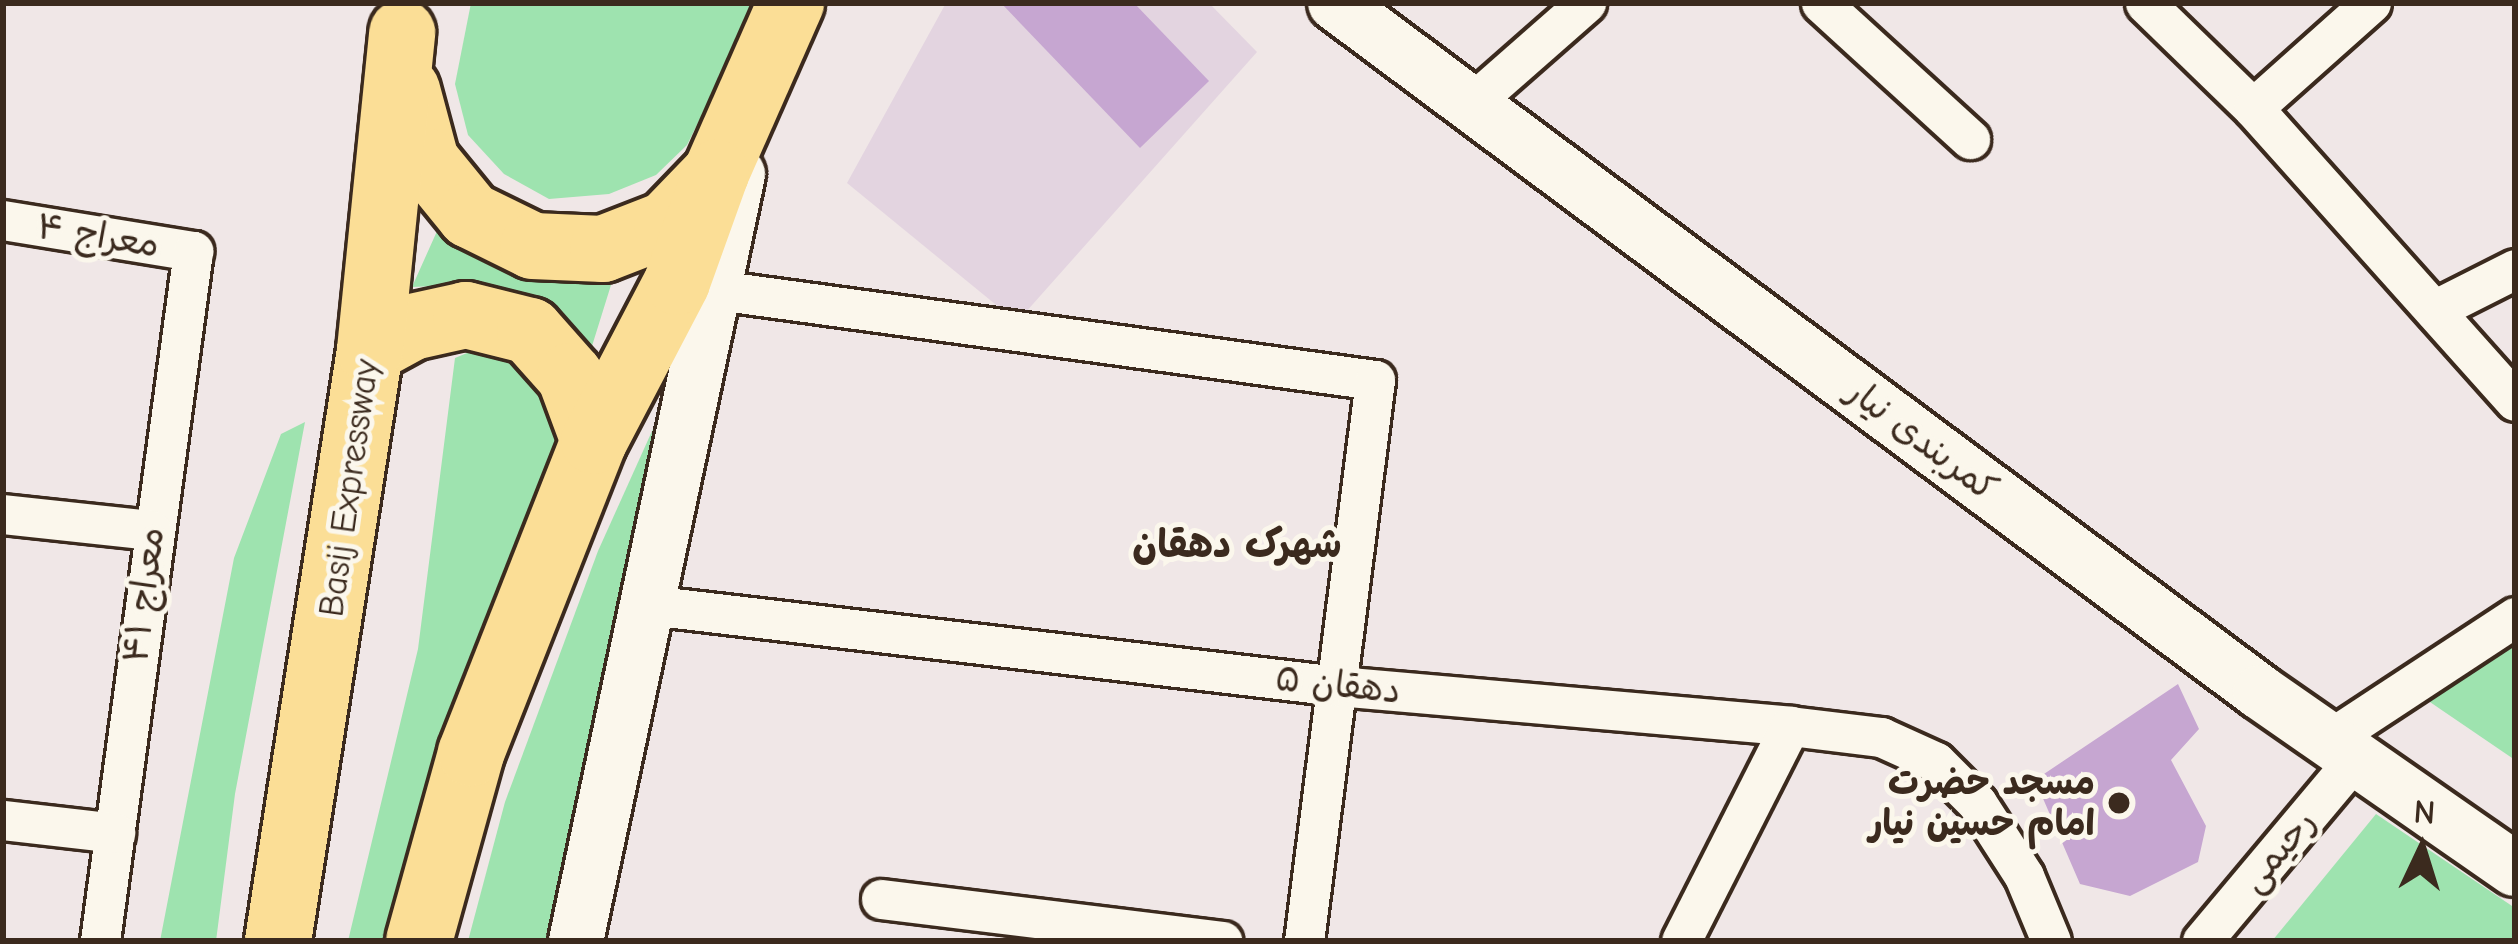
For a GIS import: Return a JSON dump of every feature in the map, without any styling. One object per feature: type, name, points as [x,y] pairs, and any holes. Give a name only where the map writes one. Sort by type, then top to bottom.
[{"type":"highway","points":[[419,941],[472,753],[594,441],[677,282],[716,173],[791,3]]},
{"type":"highway","points":[[404,18],[426,161],[470,214],[533,246],[603,249],[667,224],[716,173]]},
{"type":"highway","name":"Basij Expressway","points":[[278,941],[370,350],[404,18]]},
{"type":"highway","points":[[370,350],[412,327],[466,315],[530,331],[570,376],[594,441]]},
{"type":"main road","name":"کمربندی نیار","points":[[1335,3],[2341,750],[2515,868]]},
{"type":"main road","points":[[576,941],[717,290],[752,98]]},
{"type":"street","points":[[1472,103],[1586,3]]},
{"type":"street","points":[[1821,3],[1970,140]]},
{"type":"street","points":[[2252,108],[2372,3]]},
{"type":"street","points":[[2149,4],[2252,108],[2515,401]]},
{"type":"street","name":"معراج ۴","points":[[3,220],[194,251]]},
{"type":"street","name":"معراج ۴۱","points":[[100,941],[151,530],[194,251]]},
{"type":"street","points":[[2434,310],[2515,269]]},
{"type":"street","points":[[717,290],[1375,380],[1304,941]]},
{"type":"street","points":[[3,514],[151,530]]},
{"type":"street","name":"دهقان ۵","points":[[649,605],[1337,686],[1881,737],[1936,762],[1977,803],[2024,876],[2051,941]]},
{"type":"street","name":"رحیمی","points":[[2202,941],[2341,750],[2515,617]]},
{"type":"street","points":[[1681,941],[1790,726]]},
{"type":"street","points":[[3,820],[115,833]]},
{"type":"street","points":[[881,899],[1222,941]]},
{"type":"shaded area","points":[[946,3],[1209,3],[1257,52],[1017,322],[847,183]]},
{"type":"green space","points":[[471,3],[757,3],[687,145],[656,175],[609,194],[549,199],[504,174],[468,135],[455,84]]},
{"type":"green space","points":[[442,220],[611,285],[592,346],[544,299],[486,284],[412,287]]},
{"type":"green space","points":[[479,348],[522,370],[571,429],[474,657],[389,941],[348,941],[418,649],[455,358]]},
{"type":"green space","points":[[680,369],[551,941],[468,941],[505,802],[598,551]]},
{"type":"green space","points":[[305,422],[235,794],[216,941],[160,941],[234,558],[281,434]]},
{"type":"green space","points":[[2515,622],[2515,760],[2402,683]]},
{"type":"green space","points":[[2376,814],[2515,908],[2515,941],[2272,941]]},
{"type":"building","points":[[1001,3],[1134,3],[1209,81],[1140,148]]},
{"type":"building","name":"مسجد حضرت امام حسین نیار","points":[[2178,684],[2199,729],[2171,760],[2206,826],[2198,862],[2130,896],[2080,884],[2035,780]]},
{"type":"place","name":"مسجد حضرت امام حسین نیار","points":[[2119,803]]},
{"type":"district","name":"شهرک دهقان","points":[[1237,545]]}]
